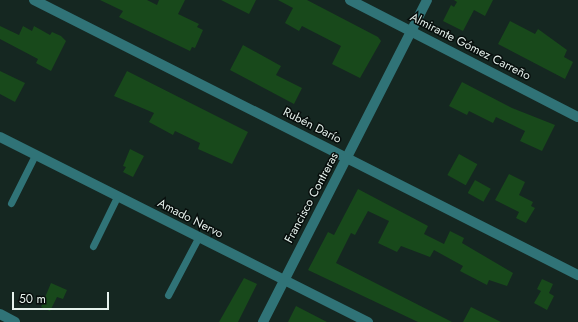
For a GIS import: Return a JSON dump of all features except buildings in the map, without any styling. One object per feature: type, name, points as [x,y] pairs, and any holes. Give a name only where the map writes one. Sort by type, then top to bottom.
[{"type":"street","name":"Rubén Darío","points":[[34,0],[578,275]]},
{"type":"street","name":"Almirante Gómez Carreño","points":[[350,0],[578,117]]},
{"type":"street","name":"Francisco Contreras","points":[[263,322],[348,159],[427,0]]},
{"type":"street","name":"Amado Nervo","points":[[0,137],[198,238],[368,322]]},
{"type":"street","points":[[0,314],[15,322]]},
{"type":"lane","points":[[11,203],[35,155]]},
{"type":"lane","points":[[93,246],[117,197]]},
{"type":"lane","points":[[168,295],[198,238]]}]
